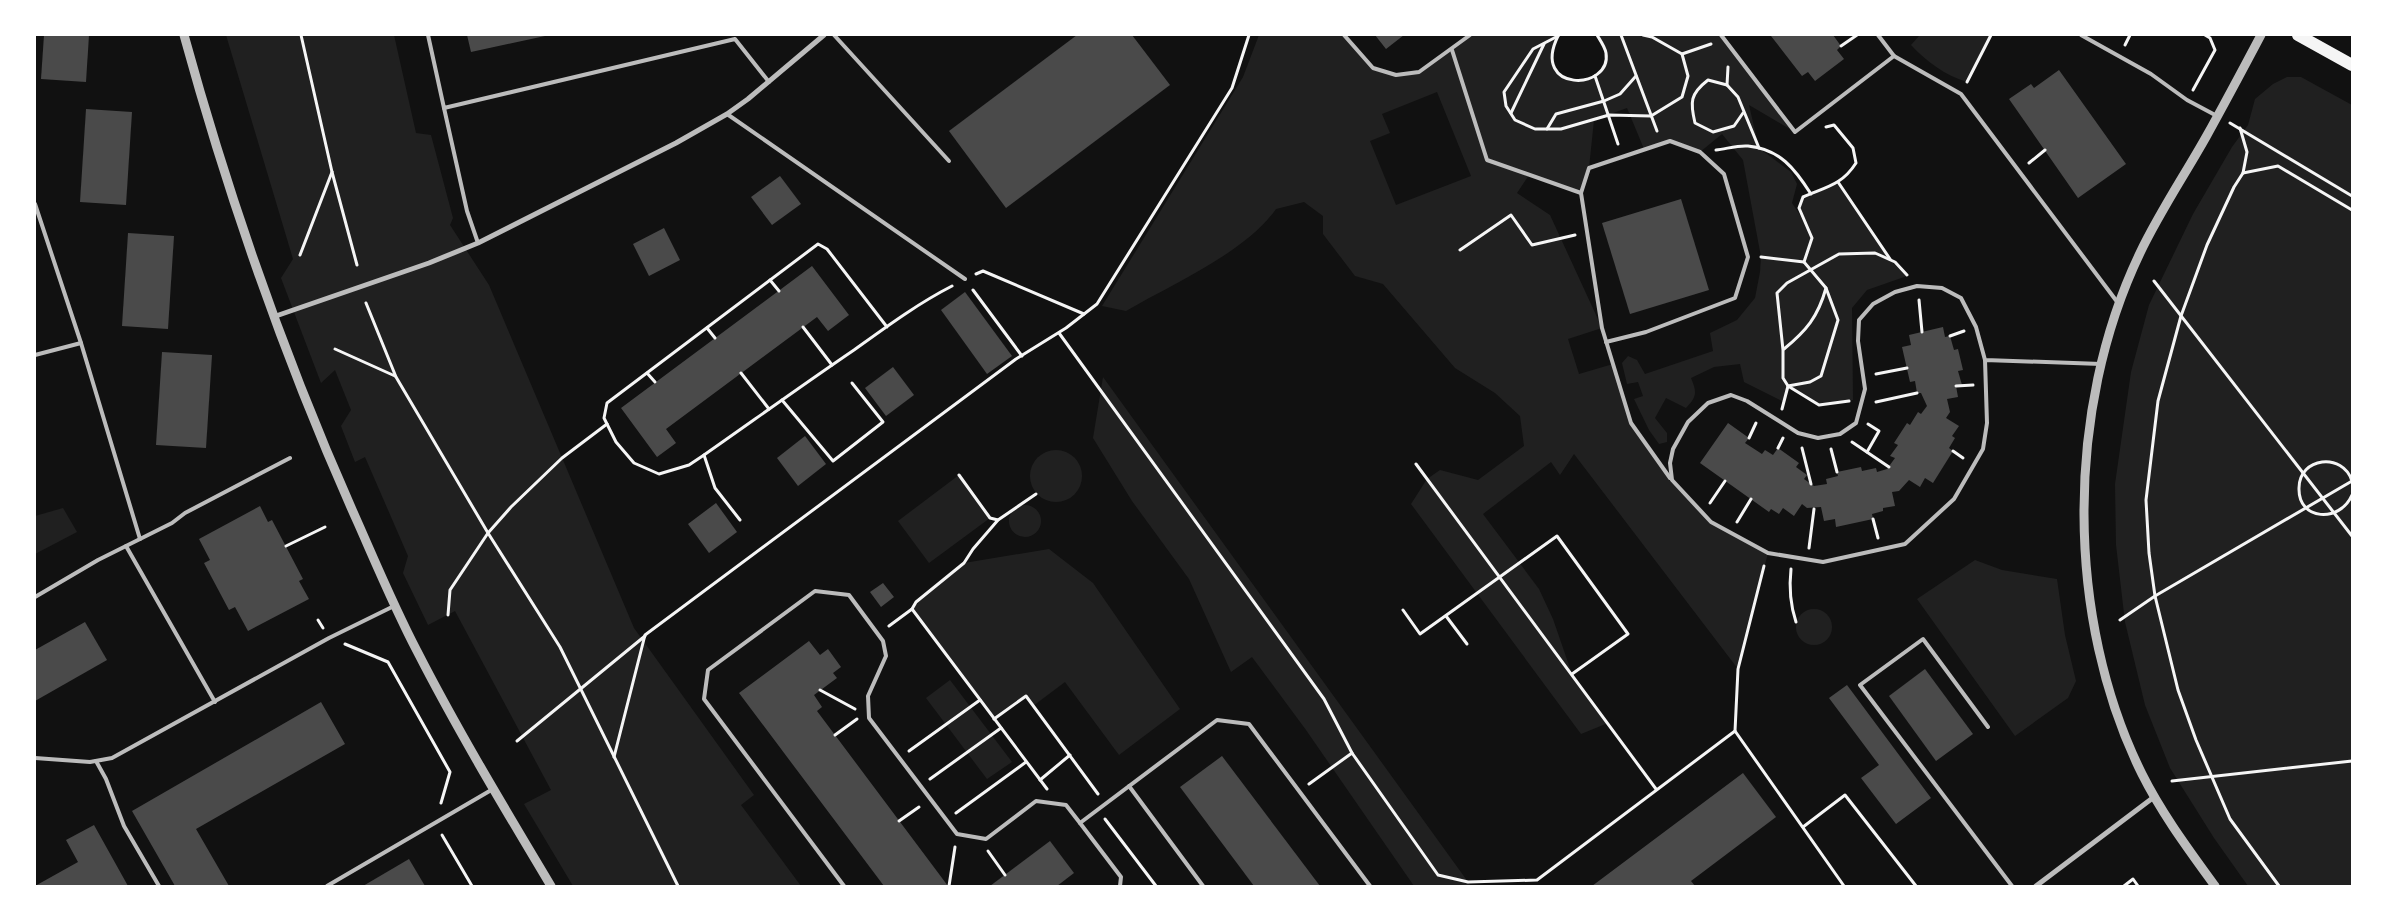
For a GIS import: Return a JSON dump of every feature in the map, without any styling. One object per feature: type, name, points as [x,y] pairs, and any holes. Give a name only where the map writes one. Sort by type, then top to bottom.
[{"type":"main road","points":[[2298,35],[2352,66]]},
{"type":"street","points":[[184,35],[206,117],[233,203],[273,317],[321,440],[417,652],[493,789],[551,886]]},
{"type":"street","points":[[273,317],[430,263],[478,243],[676,143],[727,114],[769,82],[824,35]]},
{"type":"street","points":[[2215,886],[2170,823],[2154,797],[2141,773],[2113,701],[2094,621],[2086,536],[2085,469],[2088,431],[2102,364],[2119,305],[2139,254],[2218,116],[2261,35]]},
{"type":"street","points":[[2036,886],[2154,797]]},
{"type":"lane","points":[[428,35],[467,211],[478,243]]},
{"type":"lane","points":[[834,35],[950,161]]},
{"type":"lane","points":[[1344,35],[1373,68],[1396,75],[1419,72],[1452,50],[1470,35]]},
{"type":"lane","points":[[1721,35],[1795,132],[1894,56]]},
{"type":"lane","points":[[1878,35],[1894,56],[1961,94],[2119,305]]},
{"type":"lane","points":[[2081,35],[2151,74],[2187,100],[2218,116]]},
{"type":"lane","points":[[444,108],[735,37],[769,82]]},
{"type":"lane","points":[[1452,50],[1488,160],[1581,193]]},
{"type":"lane","points":[[727,114],[965,279]]},
{"type":"lane","points":[[1606,342],[1646,332],[1735,298],[1748,257],[1724,174],[1700,152],[1670,141],[1589,168],[1581,193],[1602,328],[1606,342],[1631,423],[1672,480],[1703,514],[1711,522],[1768,553],[1823,562],[1905,544],[1954,499],[1983,449],[1988,424],[1985,360],[1976,327],[1961,298],[1942,288],[1917,286],[1895,292],[1873,304],[1859,320],[1858,341],[1865,388],[1856,423],[1840,434],[1818,438],[1798,433],[1747,401],[1731,395],[1708,403],[1688,422],[1673,448],[1670,463],[1672,480]]},
{"type":"lane","points":[[35,204],[82,343],[140,539]]},
{"type":"lane","points":[[35,355],[82,343]]},
{"type":"lane","points":[[1985,360],[2102,364]]},
{"type":"lane","points":[[35,597],[290,458]]},
{"type":"lane","points":[[126,546],[215,702]]},
{"type":"lane","points":[[844,886],[704,699],[708,670],[815,591],[849,596],[883,641],[886,656],[868,696],[870,718],[957,834],[986,839],[1036,801],[1066,805],[1121,877],[1120,886]]},
{"type":"lane","points":[[35,758],[96,761],[112,758],[328,638],[395,606]]},
{"type":"lane","points":[[1988,727],[1923,639],[1860,685],[2012,886]]},
{"type":"lane","points":[[1080,823],[1217,720],[1249,724],[1370,886]]},
{"type":"lane","points":[[96,761],[106,779],[124,826],[159,886]]},
{"type":"lane","points":[[1129,786],[1203,886]]},
{"type":"lane","points":[[327,886],[493,789]]},
{"type":"path","points":[[301,35],[332,172],[357,265]]},
{"type":"path","points":[[517,740],[645,635],[1022,356],[1059,333],[1097,304],[1232,88],[1250,35]]},
{"type":"path","points":[[1559,36],[1552,50],[1552,63],[1558,74],[1566,79],[1578,82],[1595,76],[1604,66],[1606,53],[1597,35]]},
{"type":"path","points":[[1621,35],[1661,144]]},
{"type":"path","points":[[1559,36],[1533,49],[1504,92],[1506,106],[1515,120],[1535,129],[1561,128],[1609,115],[1651,116],[1682,97],[1688,76],[1682,54],[1652,37],[1643,35]]},
{"type":"path","points":[[1842,46],[1857,35]]},
{"type":"path","points":[[1961,94],[1991,35]]},
{"type":"path","points":[[2187,100],[2215,50],[2210,38],[2205,35]]},
{"type":"path","points":[[1511,114],[1544,44]]},
{"type":"path","points":[[1727,85],[1728,62]]},
{"type":"path","points":[[1595,76],[1622,157]]},
{"type":"path","points":[[1547,129],[1556,114],[1604,101],[1620,94],[1636,76]]},
{"type":"path","points":[[1743,113],[1734,126],[1714,132],[1695,123],[1692,107],[1695,90],[1708,80],[1727,85],[1738,97],[1759,148]]},
{"type":"path","points":[[1804,262],[1812,238],[1799,208],[1803,197],[1824,190],[1848,176],[1856,163],[1853,148],[1834,126]]},
{"type":"path","points":[[2279,886],[2230,819],[2211,777],[2178,690],[2155,596],[2149,553],[2147,492],[2158,401],[2181,316],[2207,245],[2234,187],[2243,173],[2247,152],[2240,128],[2352,196]]},
{"type":"path","points":[[1700,152],[1747,146],[1772,153],[1794,168],[1810,194]]},
{"type":"path","points":[[2018,170],[2045,150]]},
{"type":"path","points":[[2243,173],[2278,166],[2352,210]]},
{"type":"path","points":[[300,255],[332,172]]},
{"type":"path","points":[[1838,182],[1890,260]]},
{"type":"path","points":[[1460,250],[1511,215],[1532,245],[1588,232]]},
{"type":"path","points":[[886,327],[827,249],[818,244],[606,403],[604,418],[616,442],[634,463],[659,474],[689,465],[926,299],[984,271],[1084,314]]},
{"type":"path","points":[[1917,393],[1861,405],[1853,400],[1819,405],[1788,386],[1783,378],[1783,350],[1777,293],[1787,283],[1839,254],[1875,253],[1895,262],[1917,286],[1922,332]]},
{"type":"path","points":[[1761,257],[1804,262],[1826,288],[1838,320],[1821,376],[1810,382],[1788,386]]},
{"type":"path","points":[[965,279],[1022,356]]},
{"type":"path","points":[[770,280],[779,291]]},
{"type":"path","points":[[2154,281],[2352,536]]},
{"type":"path","points":[[1783,350],[1806,331],[1819,310],[1826,288]]},
{"type":"path","points":[[366,303],[396,377],[488,533],[560,647],[678,886]]},
{"type":"path","points":[[803,327],[832,365]]},
{"type":"path","points":[[707,328],[715,338]]},
{"type":"path","points":[[1059,333],[1324,699],[1352,753],[1438,875],[1468,882],[1537,880],[1735,731]]},
{"type":"path","points":[[335,349],[396,377]]},
{"type":"path","points":[[1863,377],[1907,368]]},
{"type":"path","points":[[647,373],[655,382]]},
{"type":"path","points":[[741,373],[769,409]]},
{"type":"path","points":[[782,400],[833,461],[883,422],[852,383]]},
{"type":"path","points":[[1778,421],[1788,386]]},
{"type":"path","points":[[1858,418],[1879,430],[1866,452]]},
{"type":"path","points":[[448,614],[450,590],[488,533],[511,507],[562,458],[607,424]]},
{"type":"path","points":[[1798,433],[1811,484]]},
{"type":"path","points":[[1840,434],[1889,467]]},
{"type":"path","points":[[1828,436],[1838,472]]},
{"type":"path","points":[[704,455],[715,488],[740,520]]},
{"type":"path","points":[[2120,620],[2155,596],[2307,508],[2352,481],[2344,468],[2328,461],[2309,466],[2299,482],[2298,491],[2301,500],[2307,508],[2324,515],[2335,514],[2348,503],[2352,495]]},
{"type":"path","points":[[1416,464],[1498,578],[1572,674],[1656,789]]},
{"type":"path","points":[[959,475],[990,518],[998,520]]},
{"type":"path","points":[[1703,514],[1725,481]]},
{"type":"path","points":[[878,634],[912,609],[916,602],[964,563],[973,549],[998,520],[1036,494]]},
{"type":"path","points":[[1730,533],[1751,498]]},
{"type":"path","points":[[1807,560],[1814,509]]},
{"type":"path","points":[[286,546],[325,527]]},
{"type":"path","points":[[1403,610],[1420,634],[1557,536],[1628,634],[1572,674]]},
{"type":"path","points":[[1768,553],[1738,669],[1735,731],[1844,886]]},
{"type":"path","points":[[1793,557],[1789,583],[1791,608],[1796,622]]},
{"type":"path","points":[[912,609],[1057,804]]},
{"type":"path","points":[[1446,616],[1467,644]]},
{"type":"path","points":[[318,620],[328,638],[388,662],[450,772],[435,823],[472,886]]},
{"type":"path","points":[[614,757],[645,635]]},
{"type":"path","points":[[820,690],[864,714]]},
{"type":"path","points":[[994,720],[1026,696],[1106,804]]},
{"type":"path","points":[[900,758],[980,700]]},
{"type":"path","points":[[835,735],[869,710]]},
{"type":"path","points":[[921,786],[1001,728]]},
{"type":"path","points":[[1299,791],[1352,753]]},
{"type":"path","points":[[1040,780],[1070,755]]},
{"type":"path","points":[[2172,781],[2352,761]]},
{"type":"path","points":[[946,820],[1026,762]]},
{"type":"path","points":[[1803,827],[1845,795],[1916,886]]},
{"type":"path","points":[[899,821],[930,799]]},
{"type":"path","points":[[1098,810],[1156,886]]},
{"type":"path","points":[[948,886],[957,834]]},
{"type":"path","points":[[986,839],[988,850],[1005,875]]},
{"type":"path","points":[[2124,886],[2133,879],[2138,886]]},
{"type":"path","points":[[1537,880],[1537,886]]},
{"type":"shaded area","points":[[226,35],[394,35],[416,133],[431,135],[453,218],[450,225],[489,285],[634,628],[754,795],[741,805],[801,886],[573,886],[524,804],[551,790],[455,611],[428,625],[403,573],[408,556],[365,457],[355,462],[341,426],[351,410],[335,370],[321,383],[281,278],[293,259]]},
{"type":"shaded area","points":[[1259,35],[1344,35],[1373,68],[1396,75],[1419,72],[1470,35],[1560,35],[1553,45],[1552,56],[1555,65],[1561,74],[1570,79],[1580,81],[1590,79],[1600,71],[1605,62],[1606,53],[1597,35],[1721,35],[1795,132],[1749,105],[1759,148],[1791,172],[1797,184],[1792,203],[1802,218],[1799,208],[1803,197],[1838,182],[1890,260],[1907,276],[1867,290],[1852,308],[1853,400],[1819,405],[1788,386],[1784,402],[1744,382],[1740,364],[1714,367],[1691,378],[1695,394],[1686,408],[1666,398],[1655,418],[1667,433],[1667,442],[1659,444],[1649,430],[1634,399],[1643,396],[1638,382],[1627,384],[1622,363],[1628,356],[1637,360],[1645,374],[1713,351],[1710,333],[1737,320],[1755,298],[1761,257],[1743,160],[1722,134],[1700,152],[1670,141],[1644,149],[1627,108],[1594,120],[1589,168],[1581,193],[1529,175],[1517,193],[1550,215],[1602,328],[1568,339],[1579,374],[1613,364],[1631,423],[1672,480],[1711,522],[1768,553],[1738,669],[1574,454],[1560,475],[1551,462],[1483,514],[1539,589],[1553,619],[1572,674],[1608,723],[1581,734],[1411,504],[1427,479],[1440,470],[1478,480],[1524,446],[1520,416],[1495,393],[1455,368],[1383,284],[1355,276],[1323,234],[1323,216],[1304,202],[1276,209],[1263,225],[1227,253],[1126,311],[1102,306],[1243,77]],"holes":[[[1437,92],[1471,176],[1396,205],[1370,141],[1390,133],[1382,114]]]},
{"type":"shaded area","points":[[1920,35],[1991,35],[1967,82],[1944,72],[1911,45]]},
{"type":"shaded area","points":[[2287,77],[2301,77],[2352,105],[2352,886],[2248,886],[2214,838],[2170,768],[2145,705],[2125,622],[2116,545],[2115,484],[2131,372],[2149,305],[2193,214],[2232,147],[2248,125],[2255,99],[2273,84]]},
{"type":"shaded area","points":[[1103,377],[1471,886],[1414,886],[1306,730],[1252,657],[1231,672],[1189,579],[1132,501],[1093,438]]},
{"type":"shaded area","points":[[1051,450],[1061,450],[1075,457],[1082,471],[1082,481],[1075,495],[1061,502],[1051,502],[1041,498],[1034,491],[1030,481],[1030,471],[1034,461],[1041,454]]},
{"type":"shaded area","points":[[959,475],[990,518],[929,563],[898,521]]},
{"type":"shaded area","points":[[1025,505],[1036,510],[1041,521],[1036,532],[1025,537],[1014,532],[1009,521],[1014,510]]},
{"type":"shaded area","points":[[63,508],[77,532],[35,554],[35,516]]},
{"type":"shaded area","points":[[1049,549],[1093,583],[1180,709],[1119,755],[1065,682],[1033,706],[1026,696],[994,719],[912,609],[916,602],[964,563]]},
{"type":"shaded area","points":[[1975,560],[2002,570],[2057,579],[2065,635],[2076,681],[2068,698],[2015,736],[1917,599]]},
{"type":"shaded area","points":[[1814,609],[1821,610],[1827,614],[1831,620],[1831,634],[1827,640],[1821,644],[1814,645],[1807,644],[1801,640],[1797,634],[1796,627],[1797,620],[1801,614],[1807,610]]},
{"type":"shaded area","points":[[950,680],[1012,762],[987,779],[926,698]]},
{"type":"building","points":[[44,35],[89,35],[86,82],[41,79]]},
{"type":"building","points":[[467,35],[545,35],[545,36],[471,52]]},
{"type":"building","points":[[1077,35],[1132,35],[1170,85],[1006,208],[949,131]]},
{"type":"building","points":[[1375,35],[1404,35],[1386,49]]},
{"type":"building","points":[[1833,35],[1841,46],[1837,50],[1844,59],[1815,81],[1808,72],[1802,76],[1771,36]]},
{"type":"building","points":[[2059,70],[2126,164],[2078,198],[2009,99],[2031,84],[2034,88]]},
{"type":"building","points":[[86,109],[132,112],[126,205],[80,202]]},
{"type":"building","points":[[780,176],[801,204],[772,225],[751,197]]},
{"type":"building","points":[[1681,199],[1709,290],[1630,314],[1602,223]]},
{"type":"building","points":[[664,228],[680,260],[649,276],[633,244]]},
{"type":"building","points":[[128,233],[174,236],[168,329],[122,326]]},
{"type":"building","points":[[812,266],[849,315],[828,331],[817,317],[666,429],[676,443],[657,457],[621,408]]},
{"type":"building","points":[[965,292],[1012,356],[987,374],[941,310]]},
{"type":"building","points":[[1943,327],[1945,337],[1950,336],[1954,350],[1958,349],[1963,370],[1958,371],[1962,385],[1956,386],[1958,397],[1947,399],[1950,412],[1946,418],[1959,426],[1952,436],[1955,438],[1949,448],[1953,451],[1933,483],[1925,478],[1920,487],[1909,480],[1899,491],[1892,492],[1895,506],[1883,508],[1883,511],[1872,514],[1873,519],[1836,527],[1835,519],[1824,521],[1821,507],[1807,508],[1802,504],[1794,516],[1783,508],[1779,514],[1771,509],[1769,512],[1700,463],[1728,423],[1749,438],[1745,443],[1762,454],[1765,450],[1773,455],[1778,448],[1799,463],[1796,467],[1807,475],[1804,479],[1814,486],[1827,484],[1826,479],[1838,476],[1837,472],[1861,467],[1862,471],[1876,468],[1877,472],[1887,469],[1895,458],[1890,456],[1898,445],[1894,443],[1907,423],[1910,425],[1918,412],[1921,414],[1927,406],[1921,393],[1917,393],[1915,381],[1910,382],[1902,347],[1911,345],[1909,335]]},
{"type":"building","points":[[162,352],[212,355],[206,448],[156,445]]},
{"type":"building","points":[[893,367],[914,395],[886,416],[865,388]]},
{"type":"building","points":[[805,436],[826,464],[798,486],[777,458]]},
{"type":"building","points":[[716,503],[737,532],[709,553],[688,524]]},
{"type":"building","points":[[260,506],[268,522],[272,520],[303,579],[299,581],[309,599],[248,631],[235,607],[229,610],[204,563],[210,560],[199,539]]},
{"type":"building","points":[[883,583],[894,597],[881,607],[870,592]]},
{"type":"building","points":[[85,622],[107,660],[35,701],[35,650]]},
{"type":"building","points":[[809,641],[820,655],[828,649],[841,667],[833,673],[837,678],[814,695],[822,707],[817,711],[948,886],[884,886],[739,693]]},
{"type":"building","points":[[1925,669],[1973,734],[1936,761],[1889,696]]},
{"type":"building","points":[[1847,685],[1931,798],[1896,824],[1861,778],[1879,765],[1829,698]]},
{"type":"building","points":[[321,702],[345,744],[196,829],[229,886],[175,886],[132,811]]},
{"type":"building","points":[[1222,756],[1320,886],[1254,886],[1180,787]]},
{"type":"building","points":[[1743,773],[1776,817],[1691,881],[1695,886],[1592,886]]},
{"type":"building","points":[[94,825],[128,886],[35,886],[78,862],[66,840]]},
{"type":"building","points":[[1050,841],[1074,873],[1057,886],[990,886]]},
{"type":"building","points":[[409,859],[425,886],[363,886]]}]
